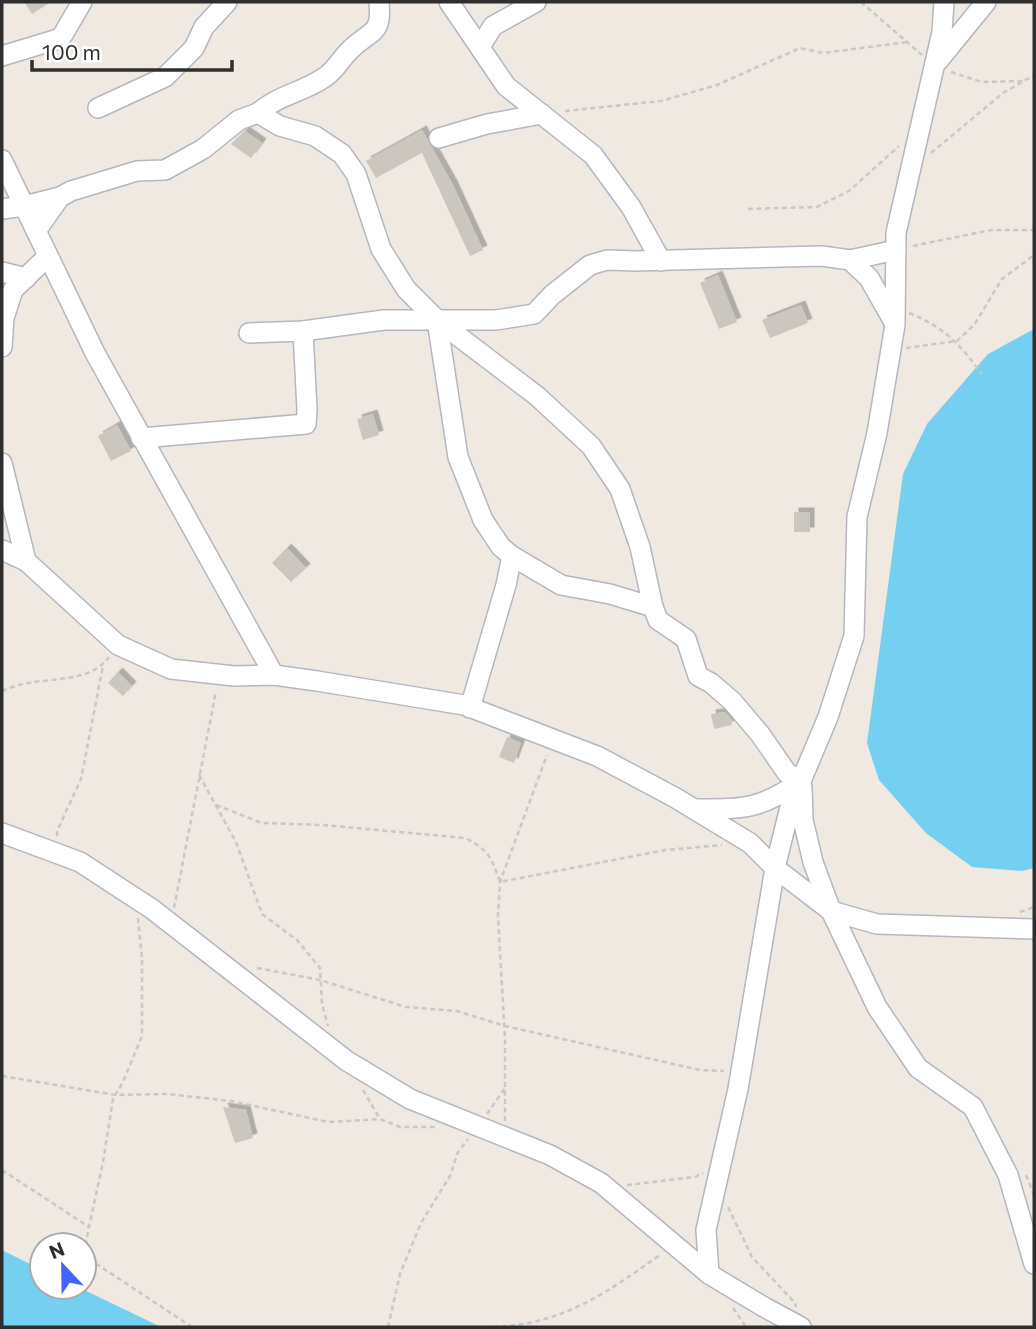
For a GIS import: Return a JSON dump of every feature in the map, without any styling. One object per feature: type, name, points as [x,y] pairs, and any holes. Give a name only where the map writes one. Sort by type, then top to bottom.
[{"type":"street","points":[[2,56],[61,38],[82,2]]},
{"type":"street","points":[[99,108],[165,77],[194,48],[204,27],[227,2]]},
{"type":"street","points":[[2,209],[60,197],[71,191],[137,171],[165,170],[203,149],[239,120],[258,113],[271,102],[310,86],[328,75],[350,49],[375,29],[380,21],[379,2]]},
{"type":"street","points":[[449,2],[506,86],[593,155],[631,207],[661,261]]},
{"type":"street","points":[[480,47],[493,26],[536,2]]},
{"type":"street","points":[[709,1274],[706,1230],[741,1070],[775,868],[790,807],[828,717],[853,636],[857,517],[877,433],[891,351],[895,317],[896,233],[942,32],[944,2]]},
{"type":"street","points":[[934,66],[986,2]]},
{"type":"street","points":[[258,113],[280,125],[315,136],[342,153],[356,174],[381,249],[406,289],[437,320],[537,396],[591,446],[620,489],[640,547],[658,620],[686,639],[698,676],[711,683],[745,714],[787,773],[802,780]]},
{"type":"street","points":[[439,138],[487,124],[542,114]]},
{"type":"street","points":[[2,160],[95,353],[274,676]]},
{"type":"street","points":[[36,231],[60,197]]},
{"type":"street","points":[[249,333],[303,331],[384,320],[496,320],[534,314],[552,295],[590,265],[607,260],[822,256],[850,260],[896,250]]},
{"type":"street","points":[[2,347],[4,318],[13,290],[48,256]]},
{"type":"street","points":[[850,260],[869,278],[895,317]]},
{"type":"street","points":[[2,272],[26,278]]},
{"type":"street","points":[[437,320],[458,457],[483,520],[501,547],[561,585],[610,594],[653,607]]},
{"type":"street","points":[[141,438],[306,424],[303,331]]},
{"type":"street","points":[[2,463],[26,561]]},
{"type":"street","points":[[2,550],[26,561],[118,645],[171,669],[317,681],[470,708],[597,756],[694,809],[750,844],[775,868],[831,911],[877,924],[1034,929]]},
{"type":"street","points":[[470,708],[512,556]]},
{"type":"street","points":[[694,809],[743,809],[775,799],[802,780]]},
{"type":"street","points":[[802,780],[803,820],[813,862],[831,911],[877,1007],[918,1068],[973,1107],[1008,1175],[1034,1264]]},
{"type":"street","points":[[2,834],[80,862],[172,924],[347,1061],[411,1099],[550,1155],[606,1187],[709,1274],[764,1307],[800,1321]]},
{"type":"path","points":[[861,2],[934,66],[982,82],[1024,81]]},
{"type":"path","points":[[542,114],[662,101],[718,85],[800,48],[823,53],[907,42]]},
{"type":"path","points":[[930,154],[1003,93],[1034,75]]},
{"type":"path","points":[[748,209],[817,207],[849,191],[920,126]]},
{"type":"path","points":[[896,250],[991,230],[1034,230]]},
{"type":"path","points":[[891,351],[957,341],[974,325],[1002,279],[1034,255]]},
{"type":"path","points":[[895,317],[926,320],[957,341],[982,374]]},
{"type":"path","points":[[58,854],[57,831],[81,779],[103,666],[118,645]]},
{"type":"path","points":[[2,691],[25,683],[79,676],[103,666]]},
{"type":"path","points":[[172,924],[219,674]]},
{"type":"path","points":[[504,1137],[505,1026],[498,916],[500,882],[553,739]]},
{"type":"path","points":[[199,775],[236,842],[262,914],[297,940],[320,968],[322,1004],[327,1024],[334,1037]]},
{"type":"path","points":[[216,805],[262,823],[323,825],[465,838],[483,847],[492,860],[500,882]]},
{"type":"path","points":[[500,882],[665,850],[750,844]]},
{"type":"path","points":[[135,898],[142,959],[142,1036],[113,1099],[86,1241],[95,1263],[192,1327]]},
{"type":"path","points":[[257,968],[320,980],[406,1007],[457,1011],[505,1026],[700,1070],[741,1070]]},
{"type":"path","points":[[2,1076],[116,1095],[168,1094],[231,1101],[328,1122],[380,1119]]},
{"type":"path","points":[[388,1327],[400,1274],[421,1223],[450,1176],[458,1152],[505,1087]]},
{"type":"path","points":[[606,1187],[695,1177],[722,1161]]},
{"type":"path","points":[[2,1170],[89,1227]]},
{"type":"path","points":[[726,1202],[752,1257],[795,1303],[800,1321]]},
{"type":"path","points":[[493,1327],[520,1326],[556,1318],[610,1290],[676,1245]]},
{"type":"water","points":[[1034,329],[1034,868],[1022,871],[972,867],[926,833],[879,780],[867,743],[903,474],[927,424],[988,354]]},
{"type":"water","points":[[2,1250],[28,1263],[28,1301],[98,1301],[98,1297],[161,1327],[2,1327]]},
{"type":"building","points":[[24,2],[51,2],[32,14]]},
{"type":"building","points":[[422,130],[453,185],[483,250],[470,256],[422,153],[376,178],[366,161]]},
{"type":"building","points":[[245,131],[262,143],[251,158],[231,144]]},
{"type":"building","points":[[718,275],[737,322],[719,329],[700,283]]},
{"type":"building","points":[[801,305],[808,323],[770,338],[762,320]]},
{"type":"building","points":[[373,414],[379,435],[363,440],[357,419]]},
{"type":"building","points":[[117,425],[131,451],[111,461],[98,436]]},
{"type":"building","points":[[794,512],[810,512],[810,532],[794,532]]},
{"type":"building","points":[[287,548],[306,568],[291,582],[272,563]]},
{"type":"building","points":[[118,672],[132,686],[123,696],[108,683]]},
{"type":"building","points":[[725,712],[732,725],[714,729],[711,714]]},
{"type":"building","points":[[507,737],[521,743],[514,763],[499,757]]},
{"type":"building","points":[[223,1107],[246,1110],[253,1138],[235,1143]]}]
